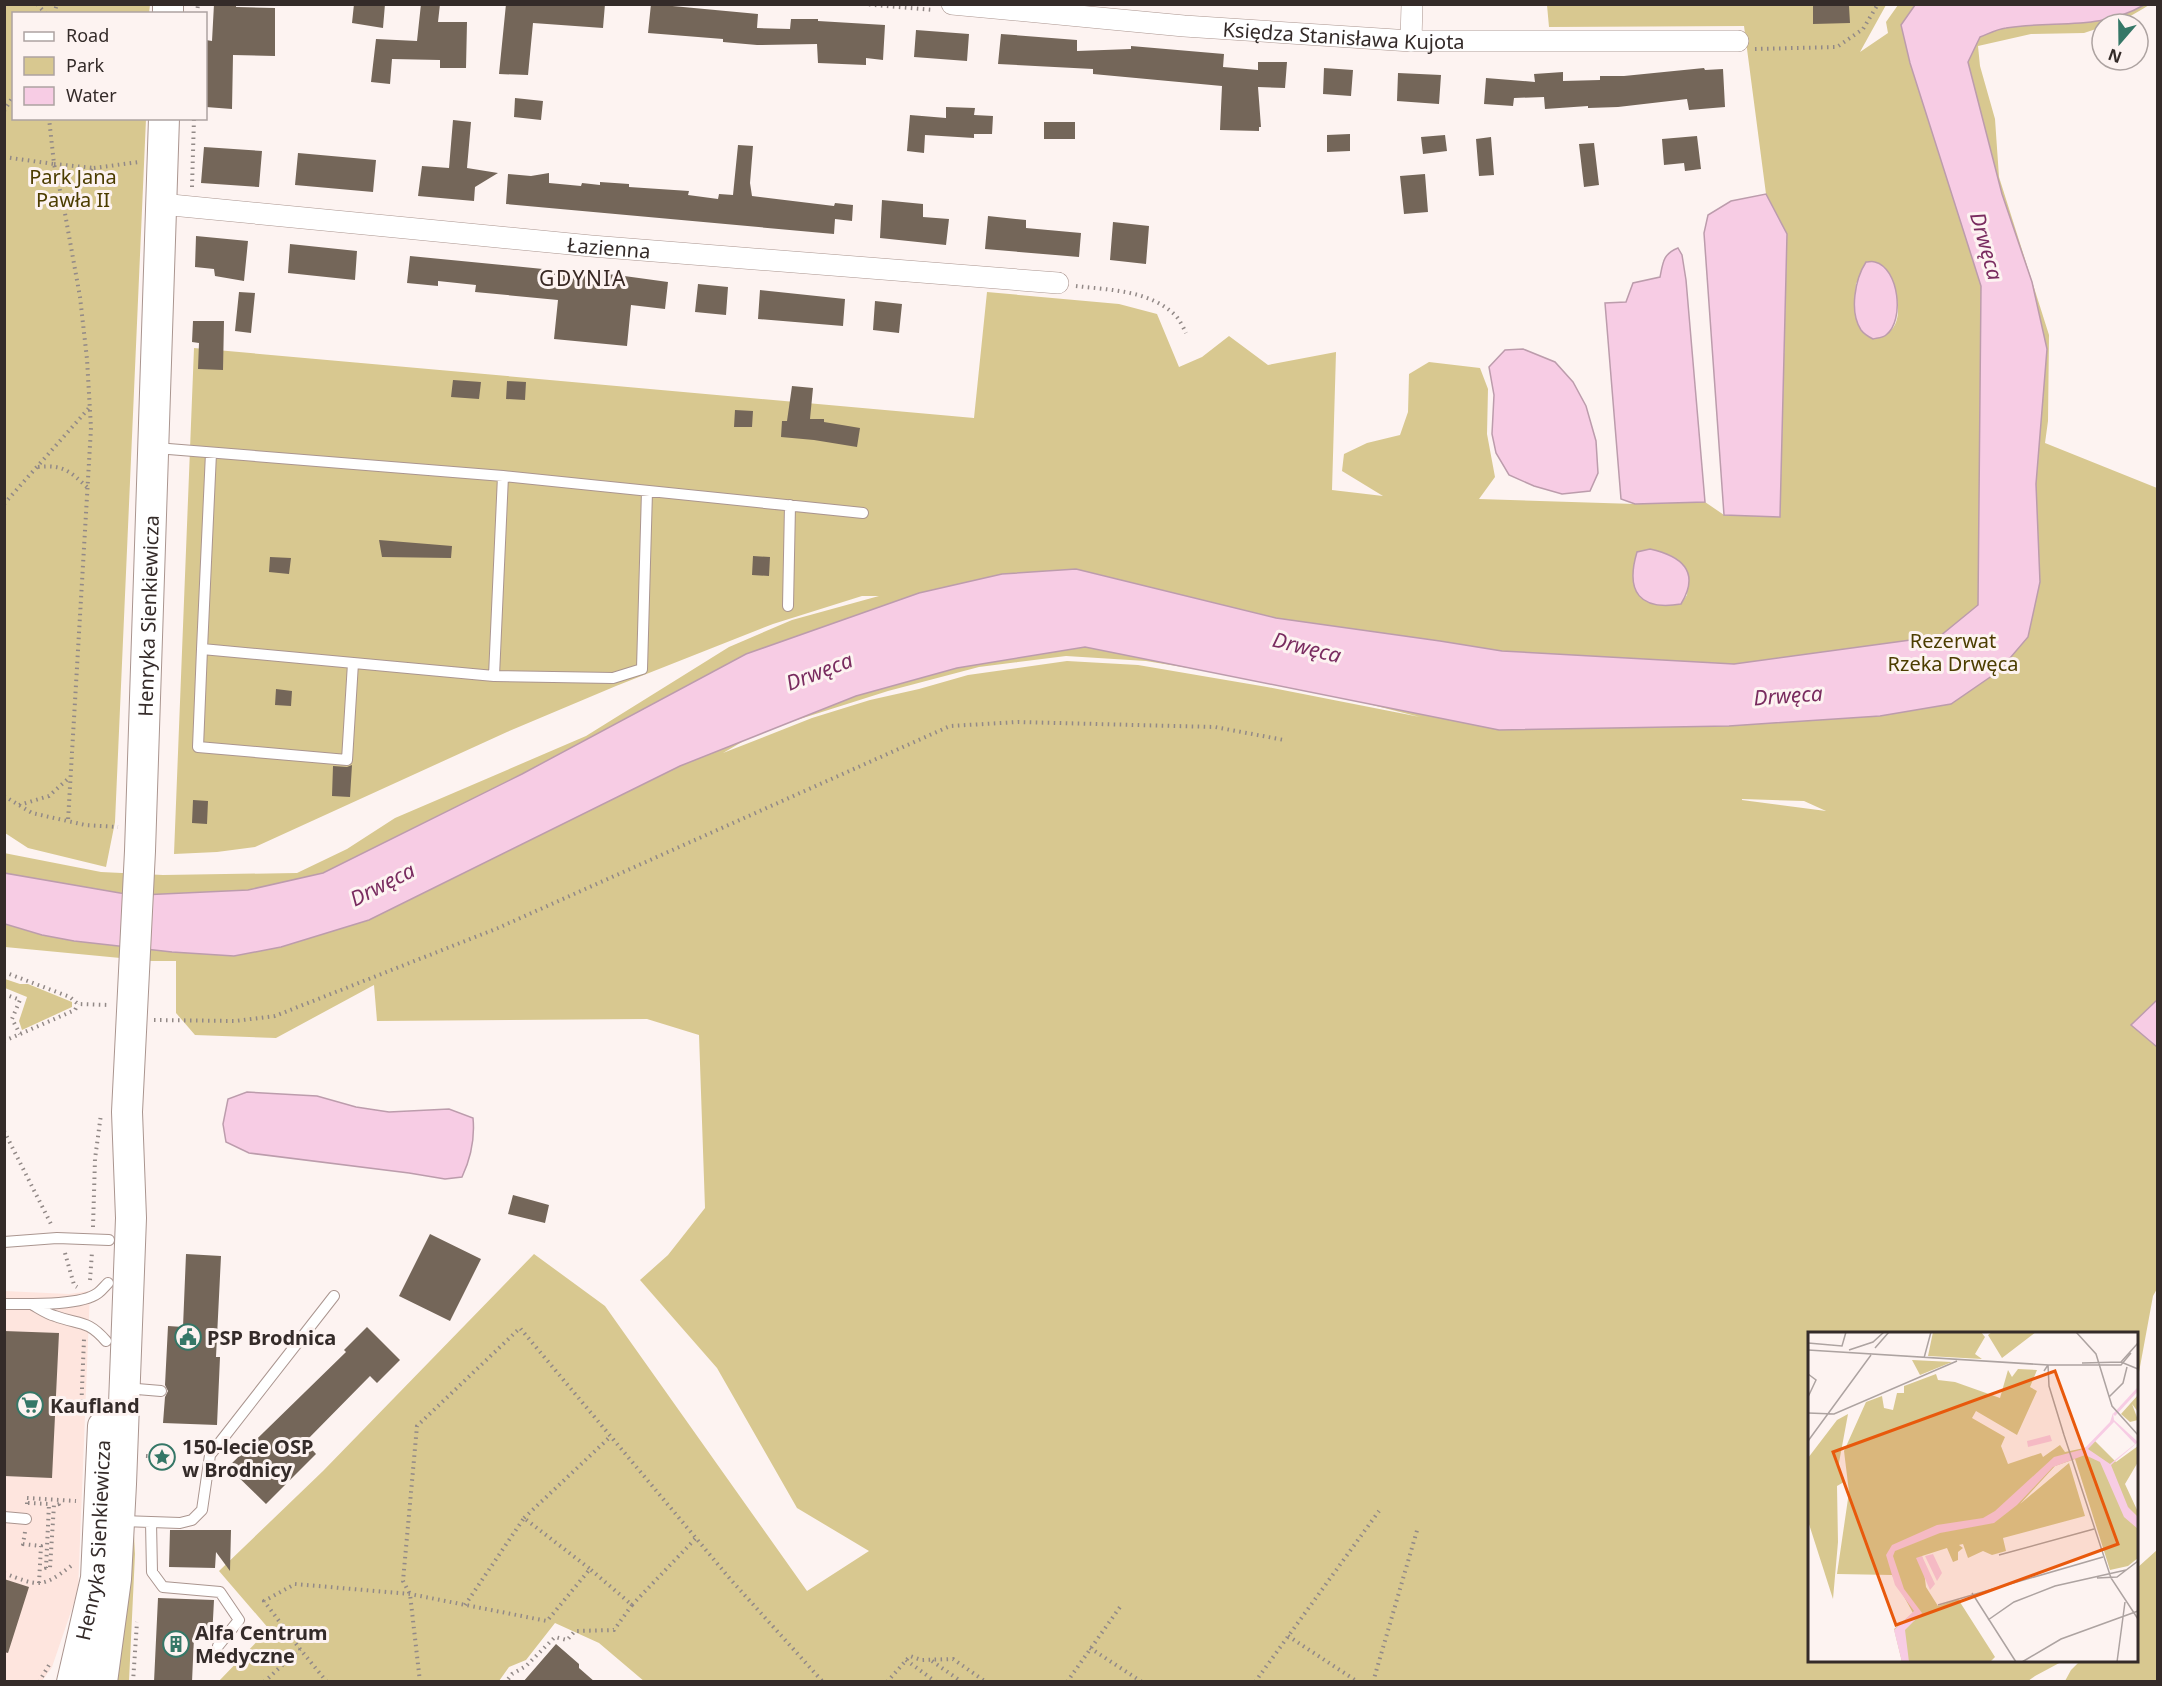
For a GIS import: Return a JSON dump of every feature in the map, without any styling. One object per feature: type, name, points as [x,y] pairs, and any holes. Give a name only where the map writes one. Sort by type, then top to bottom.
[{"type":"main road","name":"Henryka Sienkiewicza","points":[[115,1388],[93,1287],[111,1196],[119,1007],[140,851],[164,120]]},
{"type":"main road","name":"Henryka Sienkiewicza","points":[[72,1682],[96,1578],[98,1514],[115,1388],[131,1218],[115,1108]]},
{"type":"main road","name":"Henryka Sienkiewicza","points":[[98,1514],[116,1580],[102,1682]]},
{"type":"street","name":"Księdza Stanisława Kujota","points":[[952,4],[1184,26],[1411,41],[1741,45]]},
{"type":"street","points":[[1411,41],[1412,4]]},
{"type":"street","name":"Łazienna","points":[[161,204],[603,247],[1058,283]]},
{"type":"lane","points":[[153,448],[502,476],[863,513]]},
{"type":"lane","points":[[211,453],[198,747],[347,760],[352,663]]},
{"type":"lane","points":[[495,676],[502,476]]},
{"type":"lane","points":[[202,649],[495,676],[613,678],[642,669],[647,491]]},
{"type":"lane","points":[[788,606],[790,505]]},
{"type":"lane","points":[[4,1242],[57,1238],[101,1240]]},
{"type":"lane","points":[[4,1304],[33,1305],[83,1300],[98,1293],[93,1287]]},
{"type":"lane","points":[[98,1514],[180,1524],[192,1520],[201,1510],[210,1455],[334,1296]]},
{"type":"lane","points":[[33,1305],[54,1316],[95,1329],[106,1341]]},
{"type":"lane","points":[[115,1388],[161,1392]]},
{"type":"lane","points":[[4,1517],[26,1519]]},
{"type":"lane","points":[[151,1522],[152,1572],[163,1587],[220,1592],[239,1620],[219,1646]]},
{"type":"path","points":[[1741,45],[1836,47],[1863,29],[1878,4]]},
{"type":"path","points":[[49,120],[54,164],[80,297],[90,407],[88,488],[68,821]]},
{"type":"path","points":[[4,157],[94,168],[145,162]]},
{"type":"path","points":[[64,208],[94,168]]},
{"type":"path","points":[[1058,283],[1126,292],[1155,301],[1175,315],[1186,333]]},
{"type":"path","points":[[4,504],[90,407]]},
{"type":"path","points":[[38,468],[51,466],[70,471],[88,488]]},
{"type":"path","points":[[4,972],[70,997],[78,1004],[119,1007],[157,1020],[235,1021],[275,1016],[498,927],[950,726],[1018,722],[1215,727],[1284,740]]},
{"type":"path","points":[[19,805],[49,796],[71,777]]},
{"type":"path","points":[[4,796],[32,813],[68,821],[114,827]]},
{"type":"path","points":[[4,994],[20,1000],[12,1019]]},
{"type":"path","points":[[4,1041],[75,1010],[78,1004]]},
{"type":"path","points":[[4,1016],[12,1019],[20,1034]]},
{"type":"path","points":[[4,1131],[68,1259],[74,1285],[93,1287],[91,1277],[101,1240],[95,1159],[115,1108]]},
{"type":"path","points":[[420,1682],[410,1594],[403,1581],[417,1426],[520,1328],[730,1580],[823,1682]]},
{"type":"path","points":[[465,1605],[524,1518],[610,1437]]},
{"type":"path","points":[[143,1456],[160,1457]]},
{"type":"path","points":[[36,1498],[59,1500],[98,1514]]},
{"type":"path","points":[[27,1503],[49,1504],[46,1568],[50,1568],[54,1505],[59,1504],[59,1500]]},
{"type":"path","points":[[1255,1682],[1379,1511]]},
{"type":"path","points":[[524,1518],[632,1605]]},
{"type":"path","points":[[26,1519],[23,1544],[41,1546],[39,1583]]},
{"type":"path","points":[[1373,1682],[1418,1527]]},
{"type":"path","points":[[506,1682],[512,1674],[525,1666],[555,1637],[567,1640],[575,1630],[614,1630],[632,1605],[696,1538]]},
{"type":"path","points":[[4,1573],[36,1585],[53,1580],[75,1563]]},
{"type":"path","points":[[327,1682],[264,1600],[296,1584],[410,1594],[548,1621],[590,1569]]},
{"type":"path","points":[[1066,1682],[1120,1606]]},
{"type":"path","points":[[1288,1636],[1358,1682]]},
{"type":"path","points":[[1090,1648],[1142,1682]]},
{"type":"path","points":[[264,1682],[300,1649]]},
{"type":"path","points":[[887,1682],[910,1656],[921,1660],[953,1659],[986,1682]]},
{"type":"path","points":[[906,1660],[936,1682]]},
{"type":"path","points":[[931,1660],[962,1682]]},
{"type":"path","points":[[974,1682],[978,1676]]},
{"type":"shaded area","points":[[4,1291],[69,1294],[90,1291],[78,1591],[52,1667],[42,1681],[5,1681]]},
{"type":"green space","name":"Park Jana Pawła II","points":[[4,5],[150,5],[149,12],[12,12],[12,120],[146,120],[115,822],[106,867],[28,848],[5,833]]},
{"type":"green space","points":[[1547,5],[1886,5],[1860,52],[1888,33],[1886,22],[1898,5],[2149,5],[2137,12],[2090,12],[2090,31],[2084,33],[2031,34],[1978,46],[1980,66],[1995,119],[1999,177],[2049,335],[2048,421],[2045,443],[2157,488],[2158,1000],[2132,1025],[2157,1047],[2158,1287],[2153,1296],[2138,1378],[2138,1332],[1808,1332],[1808,1662],[2061,1662],[2028,1681],[645,1682],[599,1643],[555,1623],[526,1660],[509,1667],[499,1681],[219,1681],[269,1629],[219,1571],[323,1471],[534,1254],[605,1306],[807,1591],[869,1551],[797,1508],[717,1368],[640,1280],[668,1255],[705,1208],[699,1035],[647,1019],[377,1021],[374,985],[276,1038],[195,1035],[176,1013],[176,961],[152,961],[5,947],[4,853],[101,872],[163,875],[297,873],[347,849],[395,818],[586,736],[729,647],[792,620],[879,596],[862,596],[773,624],[616,686],[507,732],[255,847],[174,854],[194,348],[974,418],[987,292],[1119,304],[1157,314],[1179,367],[1202,357],[1229,336],[1268,365],[1336,352],[1332,490],[1383,496],[1342,471],[1344,454],[1367,443],[1400,435],[1408,412],[1409,374],[1429,362],[1480,368],[1488,389],[1487,434],[1495,477],[1479,499],[1635,504],[1705,502],[1724,515],[1780,517],[1787,234],[1766,194],[1744,26],[1549,27]],"holes":[[[1884,268],[1897,299],[1897,320],[1885,335],[1873,339],[1858,321],[1855,299],[1856,283]],[[1688,583],[1687,595],[1681,604],[1662,606]],[[1066,656],[1146,661],[1297,686],[1420,717],[1138,665],[1067,661],[968,675],[870,700],[812,718],[723,753],[759,732],[888,691],[979,667]],[[1742,799],[1804,801],[1826,811]]]},
{"type":"green space","points":[[5,979],[28,984],[72,1002],[72,1007],[22,1030],[19,1021],[27,997],[5,988]]},
{"type":"green space","points":[[134,1535],[129,1681],[110,1682],[127,1541]]},
{"type":"green space","points":[[2157,1550],[2157,1681],[2065,1681],[2079,1662],[2138,1662],[2138,1567]]},
{"type":"water","name":"Rezerwat Rzeka Drwęca","points":[[1915,5],[2144,5],[2129,12],[2090,12],[2090,22],[1999,29],[1980,37],[1968,62],[2002,194],[2032,282],[2047,349],[2036,484],[2040,582],[2028,637],[1999,671],[1951,704],[1880,716],[1729,726],[1499,730],[1085,647],[957,668],[856,696],[680,766],[369,920],[281,947],[234,956],[172,952],[74,941],[42,935],[5,924],[4,873],[141,895],[248,890],[323,873],[522,774],[746,654],[919,593],[1002,574],[1076,569],[1276,618],[1502,651],[1734,664],[1940,636],[1978,605],[1981,286],[1910,63],[1901,25]]},
{"type":"water","points":[[1766,194],[1787,234],[1780,517],[1724,515],[1704,233],[1708,215],[1731,201]]},
{"type":"water","points":[[1678,248],[1682,255],[1686,280],[1705,502],[1635,504],[1621,499],[1605,303],[1626,302],[1633,283],[1660,277],[1667,256]]},
{"type":"water","points":[[1866,262],[1874,262],[1883,266],[1890,274],[1897,295],[1896,319],[1892,328],[1885,336],[1873,339],[1861,330],[1857,323],[1854,305],[1856,286]]},
{"type":"water","points":[[1523,349],[1555,362],[1573,382],[1586,406],[1596,441],[1598,473],[1590,491],[1562,494],[1534,486],[1509,475],[1496,453],[1492,434],[1494,395],[1489,367],[1505,350]]},
{"type":"water","points":[[1650,549],[1671,556],[1685,567],[1689,582],[1681,604],[1655,604],[1639,596],[1633,578],[1637,552]]},
{"type":"water","points":[[2157,1000],[2157,1047],[2131,1025]]},
{"type":"water","points":[[247,1092],[317,1096],[356,1107],[389,1112],[449,1109],[473,1118],[473,1141],[468,1163],[462,1177],[445,1179],[249,1153],[226,1142],[223,1124],[228,1099]]},
{"type":"building","points":[[214,4],[275,8],[275,56],[233,55],[232,109],[207,107],[207,40],[212,41]]},
{"type":"building","points":[[354,4],[385,4],[383,28],[352,23]]},
{"type":"building","points":[[421,4],[440,4],[438,22],[467,22],[466,68],[440,68],[440,60],[392,59],[390,84],[371,82],[376,39],[417,41]]},
{"type":"building","points":[[506,4],[605,4],[603,28],[533,23],[528,75],[499,74]]},
{"type":"building","points":[[651,4],[758,14],[757,28],[790,29],[791,19],[885,25],[883,60],[866,58],[866,65],[818,63],[817,44],[757,45],[723,42],[723,39],[648,33]]},
{"type":"building","points":[[1813,4],[1849,6],[1850,23],[1813,24]]},
{"type":"building","points":[[916,30],[969,34],[967,61],[914,57]]},
{"type":"building","points":[[1001,34],[1077,40],[1077,51],[1131,49],[1131,46],[1224,54],[1223,67],[1258,70],[1258,62],[1287,62],[1285,88],[1258,87],[1261,127],[1259,131],[1220,130],[1222,86],[1093,74],[1093,69],[998,64]]},
{"type":"building","points":[[1324,68],[1353,70],[1351,96],[1323,94]]},
{"type":"building","points":[[1704,68],[1705,70],[1723,69],[1725,107],[1689,110],[1687,99],[1618,107],[1588,108],[1588,106],[1545,109],[1544,97],[1514,98],[1513,106],[1484,104],[1486,78],[1535,82],[1534,74],[1563,72],[1563,81],[1600,80],[1600,76],[1624,76]]},
{"type":"building","points":[[1398,73],[1441,75],[1439,104],[1397,101]]},
{"type":"building","points":[[515,98],[543,101],[541,120],[514,117]]},
{"type":"building","points":[[946,107],[975,108],[974,115],[993,116],[992,134],[974,134],[974,138],[925,135],[924,153],[907,151],[910,115],[946,118]]},
{"type":"building","points":[[453,120],[471,122],[467,168],[498,173],[475,187],[474,201],[418,196],[422,166],[449,168]]},
{"type":"building","points":[[1044,122],[1075,122],[1075,139],[1044,139]]},
{"type":"building","points":[[1350,134],[1350,151],[1327,152],[1327,135]]},
{"type":"building","points":[[1445,135],[1447,151],[1423,154],[1421,137]]},
{"type":"building","points":[[1697,136],[1701,169],[1685,171],[1684,163],[1664,165],[1662,139]]},
{"type":"building","points":[[1491,137],[1494,175],[1479,176],[1476,139]]},
{"type":"building","points":[[1594,143],[1599,185],[1584,187],[1579,144]]},
{"type":"building","points":[[738,145],[753,146],[750,183],[752,196],[834,206],[835,203],[853,205],[852,221],[835,219],[834,234],[506,204],[508,174],[531,176],[549,173],[549,183],[581,186],[582,183],[600,185],[600,182],[629,184],[629,187],[689,191],[688,195],[718,199],[719,194],[733,195]]},
{"type":"building","points":[[204,147],[262,151],[259,187],[201,183]]},
{"type":"building","points":[[298,153],[376,160],[373,192],[295,185]]},
{"type":"building","points":[[1425,174],[1428,212],[1404,214],[1400,176]]},
{"type":"building","points":[[882,200],[923,204],[923,217],[949,219],[946,245],[880,238]]},
{"type":"building","points":[[988,216],[1026,220],[1026,228],[1081,233],[1079,257],[985,249]]},
{"type":"building","points":[[1113,222],[1149,226],[1146,264],[1110,260]]},
{"type":"building","points":[[196,236],[248,241],[244,281],[215,276],[214,269],[195,267]]},
{"type":"building","points":[[290,244],[357,251],[355,280],[288,273]]},
{"type":"building","points":[[410,256],[617,275],[668,282],[665,309],[631,305],[627,346],[554,339],[558,300],[475,292],[476,285],[438,281],[438,286],[407,283]]},
{"type":"building","points":[[698,284],[728,287],[726,315],[695,312]]},
{"type":"building","points":[[760,290],[845,299],[843,326],[758,319]]},
{"type":"building","points":[[239,292],[255,293],[251,333],[235,331]]},
{"type":"building","points":[[875,301],[902,304],[899,333],[873,330]]},
{"type":"building","points":[[193,321],[224,321],[223,370],[198,369],[199,343],[192,342]]},
{"type":"building","points":[[453,380],[481,382],[479,399],[451,397]]},
{"type":"building","points":[[507,381],[526,382],[525,400],[506,399]]},
{"type":"building","points":[[792,386],[813,388],[810,419],[824,419],[824,422],[860,428],[857,447],[781,437],[782,421],[787,421]]},
{"type":"building","points":[[735,410],[753,411],[752,427],[734,427]]},
{"type":"building","points":[[379,540],[452,546],[451,558],[382,557]]},
{"type":"building","points":[[753,556],[770,557],[769,576],[752,575]]},
{"type":"building","points":[[270,557],[291,558],[289,574],[269,572]]},
{"type":"building","points":[[276,689],[292,691],[291,706],[275,705]]},
{"type":"building","points":[[352,765],[350,797],[332,796],[333,766]]},
{"type":"building","points":[[193,800],[208,801],[207,824],[192,823]]},
{"type":"building","points":[[513,1195],[549,1205],[545,1223],[508,1214]]},
{"type":"building","points":[[430,1234],[481,1259],[450,1321],[399,1296]]},
{"type":"building","name":"PSP Brodnica","points":[[186,1254],[221,1256],[216,1357],[220,1357],[217,1425],[163,1423],[165,1397],[168,1391],[165,1385],[168,1326],[183,1327]]},
{"type":"building","points":[[367,1327],[400,1360],[377,1383],[370,1376],[305,1442],[316,1454],[266,1504],[228,1467],[346,1352],[344,1350]]},
{"type":"building","name":"Kaufland","points":[[4,1331],[59,1333],[52,1478],[4,1476]]},
{"type":"building","points":[[170,1530],[231,1530],[230,1571],[216,1552],[215,1568],[169,1567]]},
{"type":"building","points":[[4,1579],[29,1587],[8,1653],[4,1652]]},
{"type":"building","name":"Alfa Centrum Medyczne","points":[[158,1598],[214,1600],[212,1638],[194,1637],[192,1682],[154,1682]]},
{"type":"building","points":[[556,1644],[579,1664],[579,1668],[595,1682],[523,1682]]},
{"type":"place","name":"PSP Brodnica","points":[[188,1337]]},
{"type":"place","name":"Kaufland","points":[[30,1405]]},
{"type":"place","name":"150-lecie OSP w Brodnicy","points":[[162,1457]]},
{"type":"place","name":"Alfa Centrum Medyczne","points":[[176,1644]]},
{"type":"district","name":"GDYNIA","points":[[583,278]]},
{"type":"water label","name":"Drwęca","points":[[1987,246]]},
{"type":"water label","name":"Drwęca","points":[[1307,647]]},
{"type":"water label","name":"Drwęca","points":[[819,671]]},
{"type":"water label","name":"Drwęca","points":[[1788,695]]},
{"type":"water label","name":"Drwęca","points":[[382,884]]}]
